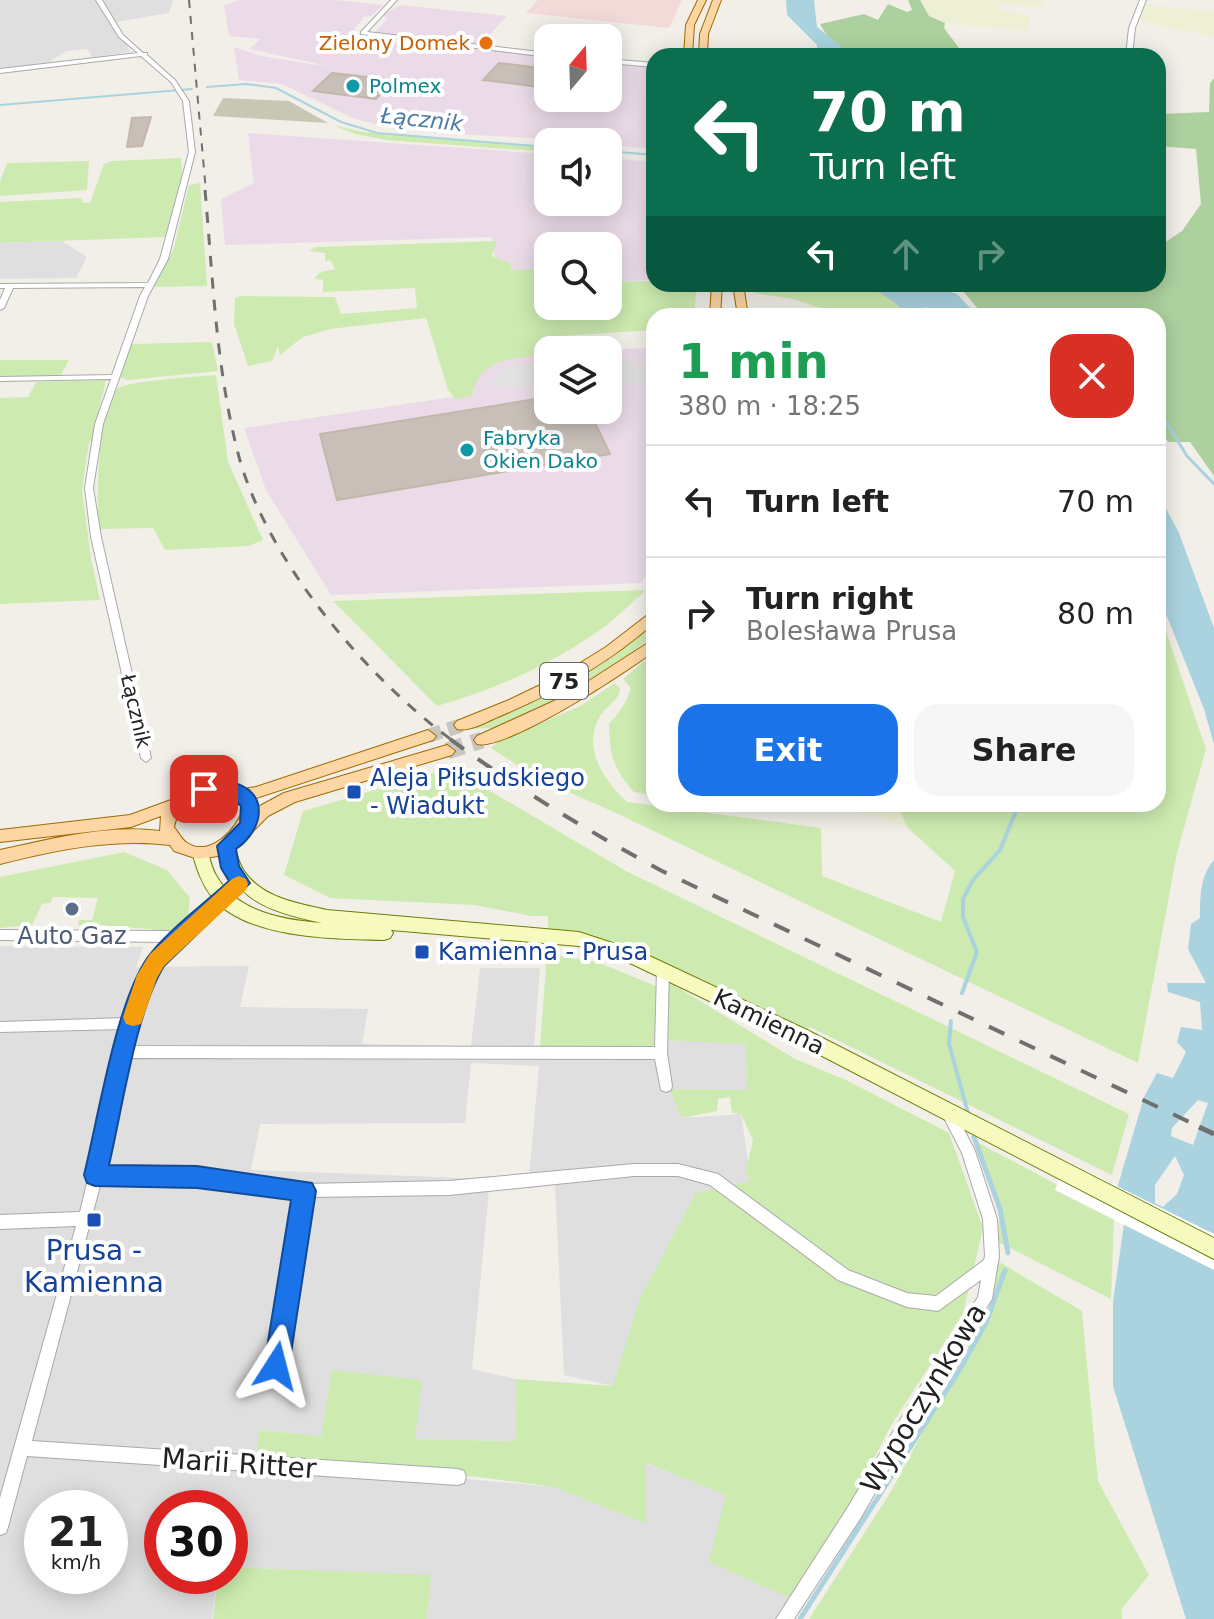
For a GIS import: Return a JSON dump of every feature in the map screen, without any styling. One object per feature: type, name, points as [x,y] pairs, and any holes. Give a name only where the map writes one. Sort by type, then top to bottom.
[{"type":"main road","points":[[689,48],[690,25],[702,0]]},
{"type":"main road","points":[[702,48],[706,24],[717,0]]},
{"type":"main road","name":"75","points":[[462,725],[535,695],[583,670],[646,621]]},
{"type":"main road","name":"75","points":[[482,740],[573,701],[646,650]]},
{"type":"main road","points":[[0,836],[131,821],[175,805],[188,795],[204,789],[229,789],[242,795],[256,793],[428,736]]},
{"type":"main road","points":[[175,805],[166,824],[171,839],[184,849],[200,852],[226,846],[241,836],[262,812],[290,797],[447,751]]},
{"type":"main road","points":[[242,795],[252,811],[249,824]]},
{"type":"main road","points":[[0,857],[50,846],[129,837],[171,839]]},
{"type":"street","name":"Łącznik","points":[[99,0],[121,36],[145,54],[186,101],[192,152],[164,259],[149,285],[99,424],[89,488],[96,537],[146,758]]},
{"type":"street","points":[[394,0],[363,33],[534,53]]},
{"type":"street","points":[[1130,48],[1132,28],[1143,0]]},
{"type":"street","points":[[0,71],[145,54]]},
{"type":"street","points":[[622,62],[646,64]]},
{"type":"street","points":[[0,286],[149,285]]},
{"type":"street","points":[[0,308],[10,286]]},
{"type":"street","points":[[0,379],[114,377]]},
{"type":"street","points":[[0,1527],[85,1219],[124,1052],[147,975],[157,960],[240,883],[230,868],[226,846]]},
{"type":"street","name":"Kamienna","points":[[200,852],[208,879],[226,899],[250,915],[306,929],[423,934],[457,929]]},
{"type":"street","name":"Kamienna","points":[[240,883],[262,898],[327,917],[579,939],[637,958],[801,1036],[1061,1173],[1214,1249]]},
{"type":"street","points":[[0,935],[168,936],[178,941]]},
{"type":"street","points":[[663,970],[661,1053],[666,1086]]},
{"type":"street","points":[[0,1027],[132,1023]]},
{"type":"street","points":[[124,1052],[661,1053]]},
{"type":"street","name":"Wypoczynkowa","points":[[784,1619],[854,1513],[920,1400],[985,1299],[990,1219],[968,1151],[949,1114]]},
{"type":"street","points":[[95,1175],[197,1177],[304,1191],[449,1188],[634,1170],[678,1170],[713,1179],[843,1275],[907,1300],[938,1304],[989,1265]]},
{"type":"street","points":[[276,1366],[304,1191]]},
{"type":"street","points":[[0,1222],[85,1219]]},
{"type":"street","name":"Marii Ritter","points":[[21,1448],[458,1477]]},
{"type":"shaded area","points":[[0,0],[173,0],[169,13],[116,22],[130,52],[92,57],[88,49],[66,51],[47,63],[0,68]]},
{"type":"shaded area","points":[[238,0],[336,0],[383,5],[371,16],[364,17],[349,36],[534,56],[534,112],[622,112],[622,65],[646,68],[646,148],[622,146],[622,128],[534,128],[534,138],[437,133],[355,119],[282,84],[239,80],[234,47],[261,56],[336,68],[249,49],[261,39],[229,36],[224,6]]},
{"type":"shaded area","points":[[538,0],[682,0],[669,28],[526,13]]},
{"type":"shaded area","points":[[920,0],[1043,1],[1040,7],[994,3],[1004,11],[1030,15],[1028,31],[945,23],[929,16]]},
{"type":"shaded area","points":[[1144,4],[1214,12],[1214,37],[1152,24],[1139,18]]},
{"type":"shaded area","points":[[400,5],[507,16],[481,44],[374,33],[387,19],[383,15]]},
{"type":"shaded area","points":[[223,98],[289,101],[328,123],[213,116]]},
{"type":"shaded area","points":[[248,133],[534,153],[534,216],[622,216],[622,159],[646,161],[646,280],[622,281],[622,232],[534,232],[534,284],[499,285],[492,237],[225,245],[221,199],[254,183]]},
{"type":"shaded area","points":[[62,241],[87,257],[76,278],[0,279],[0,243]]},
{"type":"shaded area","points":[[646,348],[646,574],[641,583],[331,595],[266,490],[244,428],[473,394],[474,387],[460,354],[534,351],[534,424],[622,424],[622,349]]},
{"type":"shaded area","points":[[622,360],[635,360],[635,365],[646,365],[646,384],[622,385]]},
{"type":"shaded area","points":[[534,364],[534,386],[495,387],[489,384],[497,378],[499,371],[513,365]]},
{"type":"shaded area","points":[[859,812],[900,812],[908,828]]},
{"type":"shaded area","points":[[0,946],[143,947],[136,967],[249,966],[240,1007],[368,1009],[362,1044],[471,1046],[480,968],[540,968],[533,1059],[669,1060],[663,1040],[746,1043],[747,1090],[669,1089],[682,1118],[741,1114],[751,1181],[613,1386],[564,1375],[555,1184],[528,1189],[539,1066],[471,1063],[465,1123],[260,1124],[251,1170],[490,1179],[472,1369],[515,1379],[516,1441],[414,1439],[332,1370],[321,1436],[259,1430],[257,1460],[554,1487],[646,1524],[645,1463],[727,1495],[790,1598],[777,1619],[427,1619],[431,1576],[248,1568],[248,1490],[144,1490],[144,1594],[215,1594],[212,1619],[0,1619]]},
{"type":"green space","points":[[908,0],[920,0],[929,16],[945,23],[944,28],[959,48],[842,48],[829,39],[820,24],[864,14],[878,20],[888,4],[907,12],[912,10]]},
{"type":"green space","points":[[1214,78],[1214,476],[1190,442],[1166,439],[1166,308],[977,308],[964,292],[1166,292],[1166,242],[1182,231],[1201,204],[1196,149],[1166,147],[1166,114],[1209,112],[1210,83]]},
{"type":"green space","points":[[333,125],[363,132],[534,147],[534,151],[386,140],[355,134]]},
{"type":"green space","points":[[181,158],[182,175],[165,237],[0,243],[0,202],[81,198],[83,203],[90,203],[104,164],[111,161]]},
{"type":"green space","points":[[89,161],[87,190],[0,196],[0,181],[7,163]]},
{"type":"green space","points":[[200,183],[207,286],[154,287],[174,248],[189,185]]},
{"type":"green space","points":[[497,241],[492,256],[510,263],[512,270],[534,269],[534,320],[622,320],[622,282],[646,281],[646,292],[696,292],[695,308],[646,308],[646,331],[534,336],[534,355],[490,366],[476,382],[472,396],[455,399],[448,390],[426,318],[330,329],[303,337],[280,355],[278,346],[272,361],[248,366],[234,324],[235,298],[335,297],[341,314],[417,308],[415,288],[323,292],[323,280],[315,279],[321,272],[335,269],[330,260],[325,261],[325,253],[309,251],[316,247]]},
{"type":"green space","points":[[880,292],[901,308],[820,308],[793,299],[754,293]]},
{"type":"green space","points":[[212,342],[218,371],[128,380],[118,377],[131,344]]},
{"type":"green space","points":[[0,360],[69,360],[61,375],[0,377]]},
{"type":"green space","points":[[216,375],[228,462],[263,540],[249,546],[165,550],[153,528],[99,529],[98,478],[102,434],[111,399],[117,389],[148,381]]},
{"type":"green space","points":[[106,380],[89,442],[82,490],[100,600],[0,604],[0,398],[28,397],[36,382]]},
{"type":"green space","points":[[646,590],[601,629],[557,657],[499,685],[437,706],[333,601]]},
{"type":"green space","points":[[646,630],[646,642],[576,693],[485,732],[491,728],[469,729],[590,671]]},
{"type":"green space","points":[[1166,632],[1206,749],[1177,853],[1138,1063],[539,779],[491,748],[499,741],[580,706],[615,683],[620,688],[619,694],[599,718],[593,742],[604,775],[627,802],[646,805],[646,812],[702,812],[821,828],[822,876],[941,922],[955,871],[908,828],[900,812],[1166,812]]},
{"type":"green space","points":[[646,660],[646,794],[634,792],[621,776],[610,745],[609,724],[631,688],[623,679]]},
{"type":"green space","points":[[451,768],[626,871],[1129,1114],[1112,1175],[810,1027],[805,1032],[629,946],[548,928],[548,916],[474,905],[330,898],[284,875],[303,811]]},
{"type":"green space","points":[[124,852],[167,870],[190,898],[188,918],[174,931],[97,925],[95,929],[78,925],[79,920],[92,920],[98,898],[53,897],[50,903],[42,904],[32,925],[0,928],[0,877]]},
{"type":"green space","points":[[547,954],[597,962],[656,986],[654,1050],[540,1046]]},
{"type":"green space","points":[[666,983],[795,1059],[846,1080],[949,1133],[983,1228],[963,1314],[892,1424],[836,1531],[790,1598],[709,1562],[726,1495],[646,1463],[646,1524],[554,1487],[479,1477],[257,1460],[259,1430],[321,1436],[332,1370],[422,1380],[415,1439],[516,1441],[515,1379],[613,1386],[640,1298],[696,1193],[750,1181],[746,1170],[753,1140],[741,1114],[732,1113],[730,1097],[718,1099],[717,1111],[682,1118],[669,1089],[747,1090],[746,1044],[663,1040]]},
{"type":"green space","points":[[973,1140],[1114,1215],[1111,1299],[996,1241],[1000,1216]]},
{"type":"green space","points":[[994,1259],[1082,1311],[1098,1481],[1149,1575],[1121,1610],[1122,1619],[809,1619],[892,1490],[990,1305]]},
{"type":"green space","points":[[248,1568],[431,1575],[427,1619],[213,1619],[216,1594],[248,1594]]},
{"type":"water","points":[[786,0],[814,0],[817,27],[843,48],[817,48],[787,15]]},
{"type":"water","points":[[880,292],[950,292],[957,294],[970,308],[924,307],[901,308]]},
{"type":"water","points":[[1166,508],[1179,533],[1214,628],[1214,744],[1204,709],[1166,614]]},
{"type":"water","points":[[1214,860],[1214,1619],[1186,1619],[1113,1386],[1113,1302],[1124,1224],[1111,1209],[1144,1097],[1157,1073],[1173,1078],[1186,1052],[1177,1042],[1181,1027],[1202,1030],[1200,1002],[1168,992],[1167,983],[1206,983],[1188,949],[1191,924],[1200,918],[1202,887]],"holes":[[[1198,1100],[1208,1103],[1193,1145],[1171,1136],[1172,1128]],[[1175,1156],[1184,1175],[1177,1194],[1163,1207],[1155,1203],[1155,1185]]]},
{"type":"pier","points":[[1066,1161],[1214,1234],[1214,1270],[1055,1190]]},
{"type":"building","points":[[499,63],[534,67],[534,86],[483,80]]},
{"type":"building","name":"Polmex","points":[[332,73],[395,80],[376,99],[313,91]]},
{"type":"building","points":[[151,117],[142,146],[127,147],[132,118]]},
{"type":"building","name":"Fabryka Okien Dako","points":[[534,399],[534,424],[596,424],[610,454],[337,500],[320,434]]},
{"type":"waterway","name":"Łącznik","points":[[207,87],[246,84],[276,88],[341,122],[377,133],[534,146]]},
{"type":"waterway","name":"Łącznik","points":[[0,105],[192,89]]},
{"type":"waterway","name":"Łącznik","points":[[622,152],[646,154]]},
{"type":"waterway","points":[[1166,422],[1187,456],[1214,484]]},
{"type":"waterway","points":[[962,993],[977,952],[963,917],[963,899],[973,880],[1000,850],[1016,812]]},
{"type":"waterway","points":[[951,1021],[949,1044],[968,1113]]},
{"type":"waterway","points":[[974,1137],[1000,1209],[1008,1253]]},
{"type":"waterway","points":[[800,1619],[957,1374],[986,1323],[1005,1270]]},
{"type":"tunnel","points":[[428,736],[462,725]]},
{"type":"tunnel","points":[[447,751],[482,740],[479,741]]},
{"type":"railway","points":[[189,0],[206,192]]},
{"type":"railway","points":[[205,190],[225,391],[239,457],[253,497],[272,537],[324,614],[387,684],[453,741]]},
{"type":"railway","points":[[450,739],[554,809],[662,871],[1204,1129]]},
{"type":"railway","points":[[1199,1127],[1214,1134]]},
{"type":"slow traffic","points":[[133,1017],[147,975],[157,960],[239,884]]},
{"type":"place","name":"Zielony Domek","points":[[486,43]]},
{"type":"place","name":"Polmex","points":[[353,86]]},
{"type":"place","name":"Fabryka Okien Dako","points":[[467,450]]},
{"type":"place","name":"Aleja Piłsudskiego - Wiadukt","points":[[354,792]]},
{"type":"place","name":"Auto Gaz","points":[[72,909]]},
{"type":"place","name":"Kamienna - Prusa","points":[[422,952]]},
{"type":"place","name":"Prusa - Kamienna","points":[[94,1220]]},
{"type":"route","points":[[204,789],[221,787],[236,791],[250,805],[249,824],[241,836],[226,846],[230,868],[240,883],[157,960],[147,975],[132,1023],[95,1175],[197,1177],[304,1191],[276,1366]]}]
